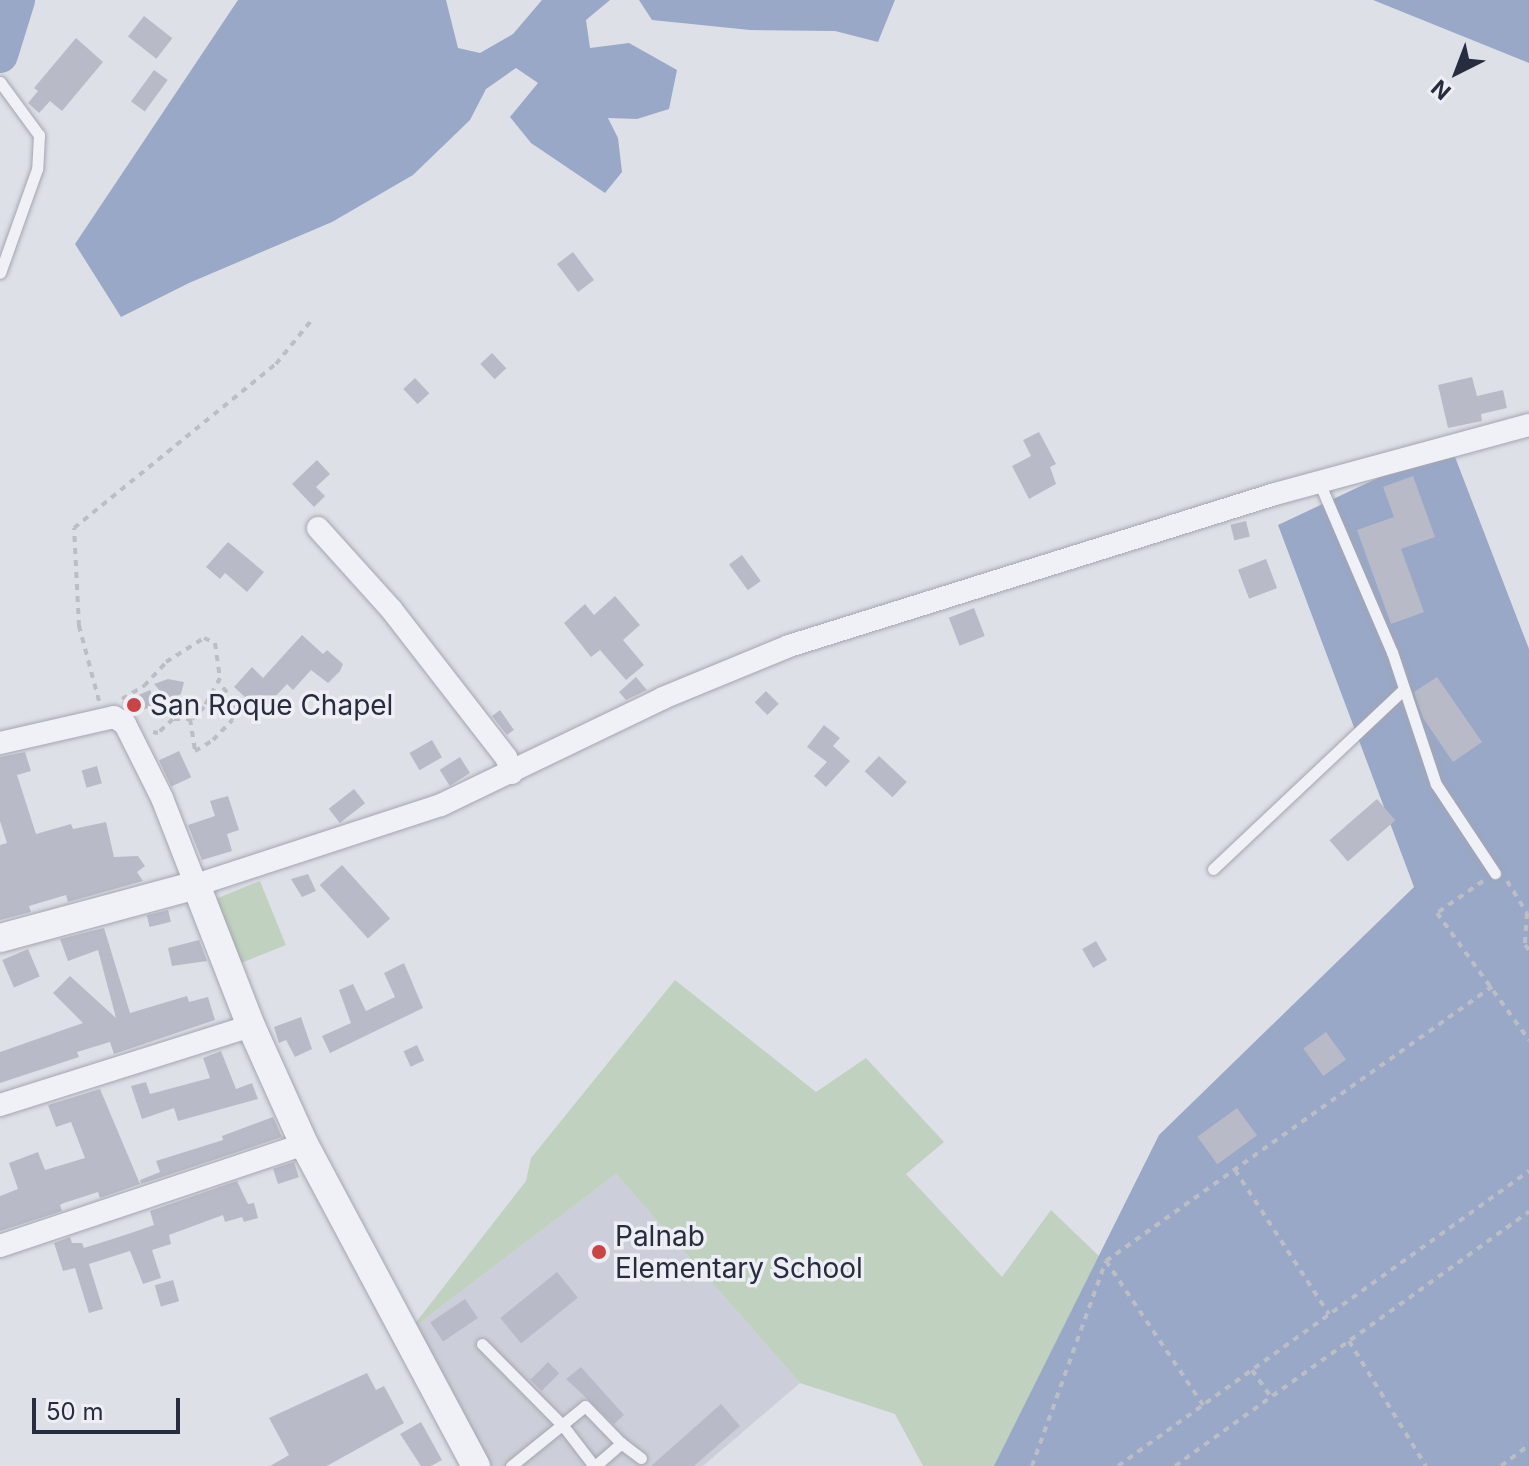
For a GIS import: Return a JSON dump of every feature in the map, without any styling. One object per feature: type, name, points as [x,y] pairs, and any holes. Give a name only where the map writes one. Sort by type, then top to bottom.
[{"type":"street","points":[[0,938],[196,885],[382,827],[512,773],[663,698],[789,646],[1052,561],[1319,482],[1529,425]]},
{"type":"street","points":[[318,528],[391,609],[506,757],[512,773]]},
{"type":"street","points":[[0,743],[114,717],[133,734],[251,1026],[304,1144],[476,1466]]},
{"type":"street","points":[[0,1105],[251,1026]]},
{"type":"street","points":[[0,1246],[304,1144]]},
{"type":"lane","points":[[0,82],[39,135],[37,169],[0,273]]},
{"type":"lane","points":[[1319,482],[1392,652],[1436,784],[1495,873]]},
{"type":"lane","points":[[1213,869],[1404,689]]},
{"type":"lane","points":[[482,1344],[564,1427],[595,1466],[621,1443]]},
{"type":"lane","points":[[511,1466],[564,1427],[585,1406],[621,1443],[641,1458]]},
{"type":"path","points":[[104,719],[79,626],[74,528],[276,364],[314,317]]},
{"type":"path","points":[[122,699],[144,686],[166,662],[204,638],[215,643],[218,681],[234,702],[232,720],[213,740],[195,751],[190,719]]},
{"type":"path","points":[[133,734],[145,730],[158,733],[173,719],[190,719],[204,707],[218,681]]},
{"type":"path","points":[[1529,950],[1527,913],[1504,877],[1495,873],[1437,913],[1493,986],[1529,1040]]},
{"type":"path","points":[[1032,1466],[1106,1261],[1493,986]]},
{"type":"path","points":[[1235,1170],[1329,1314]]},
{"type":"path","points":[[1118,1466],[1529,1171]]},
{"type":"path","points":[[1175,1466],[1529,1212]]},
{"type":"path","points":[[1106,1261],[1203,1405]]},
{"type":"path","points":[[1349,1341],[1426,1466]]},
{"type":"path","points":[[1252,1370],[1271,1397]]},
{"type":"path","points":[[1501,1466],[1529,1445]]},
{"type":"shaded area","name":"Palnab Elementary School","points":[[616,1174],[800,1383],[703,1466],[486,1466],[410,1330]]},
{"type":"green space","points":[[260,881],[286,945],[241,963],[215,899]]},
{"type":"green space","points":[[675,980],[816,1092],[866,1058],[944,1142],[906,1174],[1002,1277],[1051,1210],[1102,1259],[1102,1466],[923,1466],[895,1414],[800,1383],[616,1174],[410,1330],[526,1181],[531,1158]]},
{"type":"water","points":[[238,0],[446,0],[458,48],[480,53],[513,34],[542,0],[610,0],[586,20],[590,48],[629,43],[677,70],[669,109],[637,119],[608,118],[618,138],[622,172],[605,193],[531,143],[510,117],[538,83],[516,68],[486,89],[470,120],[413,175],[332,222],[189,283],[121,317],[75,244]]},
{"type":"water","points":[[639,0],[895,0],[878,42],[835,31],[750,30],[652,20]]},
{"type":"water","points":[[1373,0],[1529,0],[1529,63]]},
{"type":"water","points":[[1450,444],[1529,649],[1529,1466],[994,1466],[1159,1135],[1414,887],[1278,525]]},
{"type":"building","points":[[144,16],[172,38],[156,59],[128,36]]},
{"type":"building","points":[[76,38],[103,62],[62,111],[50,101],[39,113],[28,103],[38,91],[34,88]]},
{"type":"building","points":[[154,70],[168,80],[145,112],[131,102]]},
{"type":"building","points":[[573,252],[594,280],[578,292],[557,264]]},
{"type":"building","points":[[492,353],[506,368],[495,379],[480,364]]},
{"type":"building","points":[[1472,377],[1477,396],[1503,390],[1507,408],[1481,414],[1482,421],[1448,428],[1438,385]]},
{"type":"building","points":[[415,378],[429,393],[418,404],[403,389]]},
{"type":"building","points":[[1039,432],[1056,464],[1050,467],[1056,484],[1029,499],[1012,466],[1031,456],[1023,440]]},
{"type":"building","points":[[317,460],[330,474],[316,487],[325,496],[314,507],[292,484]]},
{"type":"building","points":[[1413,476],[1435,537],[1401,549],[1424,612],[1391,624],[1357,530],[1394,517],[1383,487]]},
{"type":"building","points":[[1246,521],[1250,537],[1234,540],[1230,525]]},
{"type":"building","points":[[228,542],[264,572],[247,592],[225,573],[220,579],[206,567]]},
{"type":"building","points":[[742,555],[761,581],[748,590],[729,564]]},
{"type":"building","points":[[1266,559],[1277,588],[1249,599],[1238,570]]},
{"type":"building","points":[[615,596],[640,625],[623,640],[644,665],[626,680],[600,650],[591,657],[564,623],[585,604],[594,615]]},
{"type":"building","points":[[974,608],[985,636],[960,646],[949,618]]},
{"type":"building","points":[[302,635],[323,654],[327,650],[343,664],[340,671],[328,683],[311,670],[293,690],[287,684],[261,712],[234,687],[252,667],[263,678]]},
{"type":"building","points":[[636,677],[647,690],[626,700],[619,692]]},
{"type":"building","points":[[1437,677],[1482,742],[1453,762],[1423,718],[1414,692]]},
{"type":"building","points":[[168,679],[184,682],[181,694],[168,700],[154,684]]},
{"type":"building","name":"San Roque Chapel","points":[[150,690],[157,704],[134,714],[124,707],[122,702]]},
{"type":"building","points":[[766,691],[779,704],[767,715],[755,702]]},
{"type":"building","points":[[500,710],[514,730],[507,735],[492,716]]},
{"type":"building","points":[[824,725],[840,738],[833,746],[850,761],[826,787],[814,776],[827,762],[807,747]]},
{"type":"building","points":[[432,740],[442,757],[419,770],[409,753]]},
{"type":"building","points":[[179,751],[191,777],[171,787],[159,760]]},
{"type":"building","points":[[25,752],[31,771],[17,775],[36,834],[71,824],[73,829],[106,822],[114,857],[138,856],[145,866],[137,872],[143,881],[68,902],[66,895],[29,906],[31,912],[0,920],[0,845],[7,843],[0,821],[0,757]]},
{"type":"building","points":[[879,756],[907,782],[892,797],[865,771]]},
{"type":"building","points":[[460,757],[470,773],[450,786],[440,770]]},
{"type":"building","points":[[97,766],[102,783],[87,788],[82,770]]},
{"type":"building","points":[[354,789],[365,803],[340,823],[329,809]]},
{"type":"building","points":[[228,796],[239,830],[227,834],[232,851],[202,860],[188,825],[215,816],[210,801]]},
{"type":"building","points":[[1377,799],[1395,820],[1348,861],[1329,840]]},
{"type":"building","points":[[342,865],[390,919],[368,939],[320,885]]},
{"type":"building","points":[[308,874],[316,891],[302,897],[291,879]]},
{"type":"building","points":[[168,910],[171,922],[150,927],[147,915]]},
{"type":"building","points":[[104,928],[130,1013],[187,996],[189,1002],[208,997],[215,1020],[114,1054],[110,1042],[77,1052],[79,1057],[0,1083],[0,1052],[83,1023],[53,993],[70,976],[116,1018],[98,950],[68,961],[60,939]]},
{"type":"building","points":[[199,940],[207,961],[172,966],[168,948]]},
{"type":"building","points":[[1096,941],[1107,960],[1093,968],[1082,949]]},
{"type":"building","points":[[28,949],[40,977],[14,988],[2,960]]},
{"type":"building","points":[[404,963],[423,1008],[330,1053],[322,1036],[351,1023],[339,990],[353,984],[366,1011],[395,997],[384,973]]},
{"type":"building","points":[[301,1017],[312,1049],[295,1057],[286,1040],[279,1043],[274,1027]]},
{"type":"building","points":[[1326,1032],[1346,1060],[1323,1076],[1303,1048]]},
{"type":"building","points":[[417,1045],[424,1060],[411,1067],[403,1051]]},
{"type":"building","points":[[221,1051],[236,1089],[252,1083],[258,1099],[178,1121],[174,1108],[142,1119],[131,1086],[146,1082],[150,1094],[210,1078],[203,1058]]},
{"type":"building","points":[[100,1089],[140,1184],[100,1198],[98,1192],[64,1203],[60,1205],[62,1211],[0,1231],[0,1196],[18,1189],[9,1163],[38,1152],[45,1170],[85,1158],[71,1122],[56,1127],[48,1105]]},
{"type":"building","points":[[1237,1108],[1257,1136],[1217,1164],[1197,1137]]},
{"type":"building","points":[[273,1117],[282,1137],[141,1184],[140,1180],[160,1172],[156,1161],[223,1140],[222,1136]]},
{"type":"building","points":[[294,1162],[299,1177],[278,1184],[273,1169]]},
{"type":"building","points":[[237,1181],[248,1204],[254,1203],[258,1218],[244,1222],[242,1217],[225,1222],[223,1215],[169,1235],[171,1244],[152,1250],[161,1278],[143,1284],[130,1251],[89,1264],[103,1309],[89,1313],[75,1268],[63,1271],[54,1243],[70,1237],[72,1243],[82,1243],[84,1248],[125,1235],[154,1225],[150,1211]]},
{"type":"building","points":[[557,1272],[578,1298],[521,1344],[500,1318]]},
{"type":"building","points":[[173,1280],[179,1301],[161,1306],[155,1285]]},
{"type":"building","points":[[465,1299],[478,1318],[443,1342],[430,1322]]},
{"type":"building","points":[[548,1362],[559,1373],[542,1391],[530,1380]]},
{"type":"building","points":[[581,1367],[624,1415],[614,1424],[566,1379]]},
{"type":"building","points":[[367,1373],[376,1390],[384,1386],[404,1423],[327,1466],[270,1466],[289,1455],[269,1418]]},
{"type":"building","points":[[721,1404],[740,1426],[694,1466],[651,1466]]},
{"type":"building","points":[[421,1422],[442,1460],[431,1466],[421,1466],[400,1434]]},
{"type":"waterway","points":[[0,55],[17,0]]},
{"type":"place","name":"San Roque Chapel","points":[[134,705]]},
{"type":"place","name":"Palnab Elementary School","points":[[599,1252]]}]
